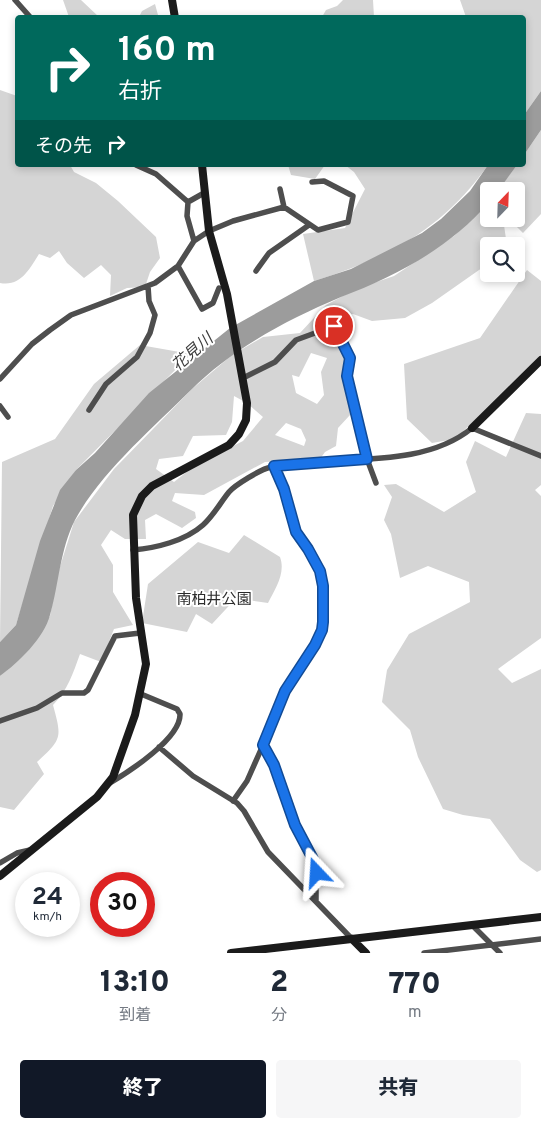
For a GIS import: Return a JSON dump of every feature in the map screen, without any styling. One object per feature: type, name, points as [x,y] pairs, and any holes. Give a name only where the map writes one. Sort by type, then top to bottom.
[{"type":"street","points":[[15,0],[28,15]]},
{"type":"street","points":[[172,0],[174,15]]},
{"type":"street","points":[[140,167],[156,174],[188,202]]},
{"type":"street","points":[[109,784],[132,724],[146,664],[140,633],[133,550],[133,515],[142,496],[159,482],[229,445],[239,434],[246,420],[247,403],[227,294],[209,231],[202,167]]},
{"type":"street","points":[[280,189],[284,207],[318,230],[348,222],[353,196],[324,181],[312,182]]},
{"type":"street","points":[[188,202],[204,193]]},
{"type":"street","points":[[188,202],[187,216],[194,241]]},
{"type":"street","points":[[0,379],[32,344],[71,316],[125,292],[148,286],[178,266],[194,241],[209,231],[233,221],[284,207]]},
{"type":"street","points":[[256,271],[269,254],[309,224]]},
{"type":"street","points":[[178,266],[202,309],[213,303],[219,288]]},
{"type":"street","points":[[89,410],[106,384],[137,357],[150,333],[155,315],[148,301],[148,286]]},
{"type":"street","points":[[242,375],[275,362],[296,340],[334,326],[350,358],[347,376],[367,459],[376,483]]},
{"type":"street","points":[[133,550],[154,548],[192,533],[213,515],[230,490],[264,469],[274,466],[367,459],[435,450],[454,442],[472,428],[541,360]]},
{"type":"street","points":[[0,406],[8,417]]},
{"type":"street","points":[[472,428],[541,456]]},
{"type":"street","points":[[233,801],[247,781],[285,691],[315,645],[322,630],[323,622],[323,586],[320,571],[296,532],[284,489],[274,466]]},
{"type":"street","points":[[0,721],[37,708],[62,693],[84,693],[88,690],[115,636],[140,633]]},
{"type":"street","points":[[0,876],[97,797],[109,784],[174,733],[178,726],[180,714],[169,704],[140,694]]},
{"type":"street","points":[[263,745],[274,765],[295,825],[316,865],[316,901]]},
{"type":"street","points":[[159,746],[193,776],[233,801],[251,820],[268,852],[366,953]]},
{"type":"street","points":[[0,863],[17,853],[31,850]]},
{"type":"street","points":[[231,953],[541,917]]},
{"type":"street","points":[[472,925],[500,953]]},
{"type":"street","points":[[424,953],[541,939]]},
{"type":"green space","points":[[63,0],[81,0],[97,15],[68,15]]},
{"type":"green space","points":[[343,0],[373,0],[374,15],[323,15],[326,10],[337,6]]},
{"type":"green space","points":[[460,0],[541,0],[541,91],[526,112],[526,15],[465,15]]},
{"type":"green space","points":[[155,4],[158,15],[140,15],[142,11]]},
{"type":"green space","points":[[0,90],[15,95],[15,167],[71,167],[74,172],[96,183],[118,201],[156,237],[160,258],[150,272],[145,287],[127,288],[110,296],[111,275],[101,265],[84,278],[67,263],[59,251],[50,258],[39,254],[19,279],[14,282],[0,283]]},
{"type":"green space","points":[[541,130],[541,214],[523,233],[518,228],[525,228],[525,182],[504,182],[515,167],[526,167],[526,152]]},
{"type":"green space","points":[[289,167],[324,167],[315,179],[291,175]]},
{"type":"green space","points":[[348,167],[486,167],[452,207],[433,224],[412,238],[366,262],[314,281],[303,234],[345,228],[365,189],[354,172]]},
{"type":"green space","points":[[480,210],[480,228],[504,228],[506,237],[480,237],[480,269],[432,303],[405,318],[372,321],[353,314],[342,317],[344,332],[355,364],[349,390],[350,415],[338,428],[336,446],[325,452],[320,459],[265,462],[204,495],[175,493],[172,501],[195,512],[196,518],[182,528],[156,514],[145,520],[146,539],[125,539],[111,530],[101,545],[113,565],[113,592],[133,625],[114,629],[101,662],[80,654],[66,687],[53,705],[58,725],[58,737],[51,748],[37,762],[44,774],[14,810],[0,807],[0,676],[50,616],[58,573],[74,522],[114,469],[192,389],[232,355],[263,337],[300,333],[326,305],[356,289],[394,276],[454,236]],"holes":[[[311,353],[327,358],[321,372],[324,395],[317,404],[296,393],[292,375],[299,377]],[[234,396],[247,403],[263,417],[243,441],[194,466],[174,482],[156,469],[159,459],[183,456],[193,436],[226,435],[232,422]],[[286,423],[301,429],[306,440],[304,446],[275,435]]]},
{"type":"green space","points":[[527,270],[541,281],[541,357],[455,439],[432,443],[407,419],[404,364],[480,338],[519,282],[525,282]]},
{"type":"green space","points":[[140,345],[191,354],[76,470],[53,506],[16,625],[0,642],[2,462],[55,439],[94,384]]},
{"type":"green space","points":[[526,413],[541,414],[541,485],[535,490],[541,496],[541,638],[498,669],[512,683],[541,669],[541,870],[537,872],[520,860],[490,819],[463,815],[443,809],[418,757],[410,730],[382,702],[387,670],[409,634],[470,602],[469,582],[428,566],[400,578],[391,534],[384,520],[392,497],[384,485],[396,484],[444,512],[476,492],[466,462],[475,441],[506,457]]},
{"type":"green space","name":"南柏井公園","points":[[244,535],[280,557],[281,575],[268,603],[248,600],[239,595],[212,624],[196,614],[187,632],[142,623],[148,584],[198,542],[229,553]]},
{"type":"shaded area","points":[[541,91],[541,130],[526,152],[526,112]]},
{"type":"shaded area","points":[[487,167],[516,167],[505,182],[480,182],[480,212],[440,247],[382,280],[281,325],[243,348],[207,375],[128,452],[99,485],[75,520],[66,543],[47,624],[37,641],[23,657],[0,676],[0,642],[16,625],[40,541],[60,490],[76,470],[95,453],[149,393],[230,328],[314,281],[351,269],[422,233],[441,219],[470,191]]},
{"type":"route","points":[[317,873],[316,865],[295,825],[274,765],[263,745],[285,691],[315,645],[322,630],[323,622],[323,586],[320,571],[296,532],[284,489],[274,466],[367,459],[347,376],[350,358],[334,326]]},
{"type":"water label","name":"花見川","points":[[193,353]]}]
